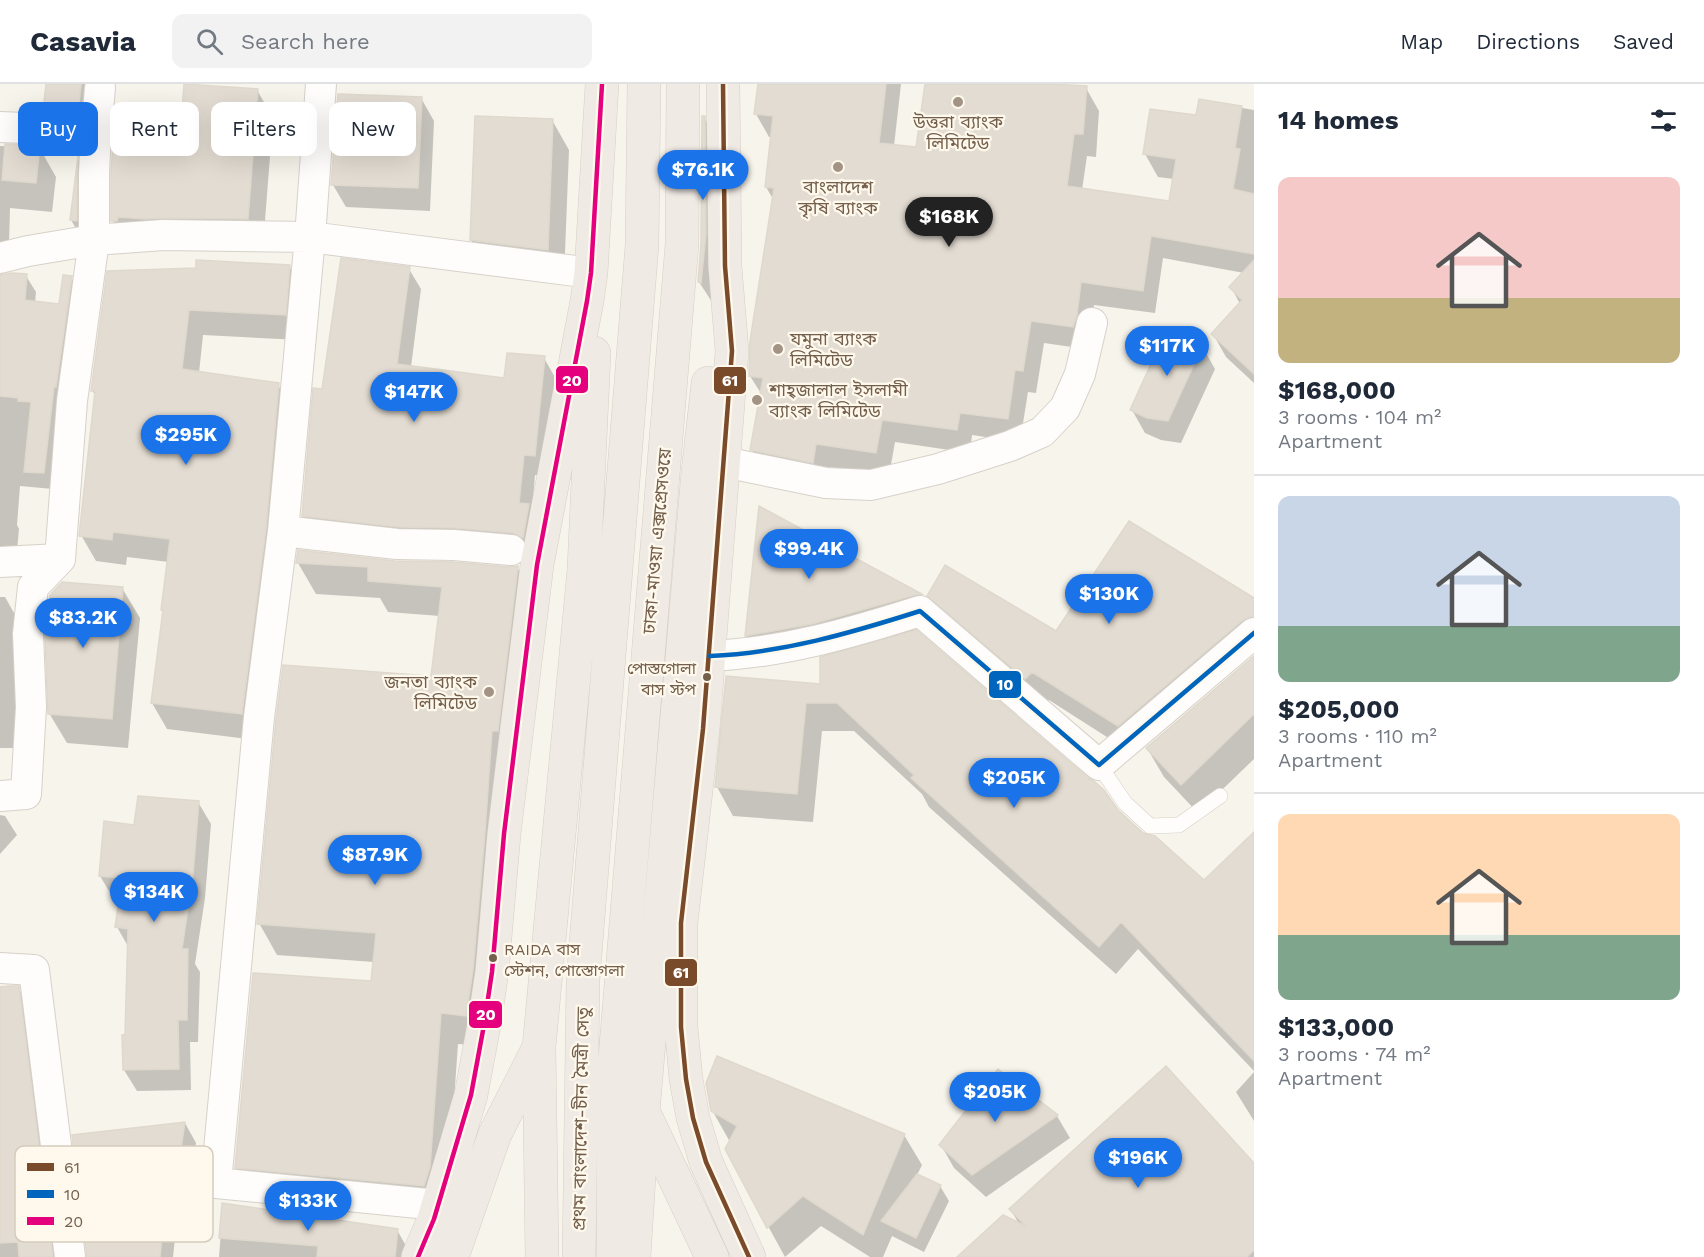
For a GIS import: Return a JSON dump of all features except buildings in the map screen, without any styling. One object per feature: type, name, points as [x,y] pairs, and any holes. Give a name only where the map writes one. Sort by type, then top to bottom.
[{"type":"highway","points":[[418,1257],[438,1204],[471,1095],[484,1025],[492,972],[504,834],[537,565],[589,287],[602,84]]},
{"type":"highway","name":"ঢাকা-মাওয়া এক্সপ্রেসওয়ে","points":[[583,980],[642,245],[644,84]]},
{"type":"highway","name":"ঢাকা-মাওয়া এক্সপ্রেসওয়ে","points":[[613,1257],[614,1070],[682,244],[683,84]]},
{"type":"highway","points":[[723,84],[725,266],[732,351],[710,656],[681,922],[681,1027],[686,1079],[693,1118],[706,1162],[749,1257]]},
{"type":"highway","points":[[634,1257],[643,1112],[698,472],[718,293],[725,266]]},
{"type":"highway","points":[[542,1257],[539,1047],[584,569],[595,338],[589,287]]},
{"type":"highway","points":[[452,1257],[495,1134],[539,1047],[583,980]]},
{"type":"highway","name":"প্রথম বাংলাদেশ-চীন মৈত্রী সেতু","points":[[579,1257],[583,980]]},
{"type":"highway","points":[[614,1070],[643,1112],[712,1257]]},
{"type":"street","points":[[321,84],[310,237],[283,531],[259,717],[216,1183],[438,1204]]},
{"type":"street","points":[[98,110],[100,88]]},
{"type":"street","points":[[0,127],[18,128]]},
{"type":"street","points":[[0,796],[26,794],[31,707],[28,634],[33,587],[60,559],[72,401],[94,240],[96,156]]},
{"type":"street","points":[[0,258],[94,240],[163,235],[310,237],[589,287]]},
{"type":"street","points":[[724,462],[826,483],[871,485],[938,469],[1010,446],[1042,432],[1065,408],[1080,374],[1092,322]]},
{"type":"street","points":[[283,531],[397,544],[454,544],[511,550]]},
{"type":"street","points":[[0,562],[60,559]]},
{"type":"street","points":[[710,656],[745,655],[839,636],[920,611],[1099,765],[1254,633]]},
{"type":"street","points":[[0,968],[34,970],[56,1146]]},
{"type":"street","points":[[68,1242],[70,1257]]},
{"type":"lane","points":[[1099,765],[1125,803],[1150,826],[1179,825],[1220,796]]},
{"type":"transit line","name":"20","points":[[418,1257],[434,1219],[471,1095],[484,1025],[492,972],[504,834],[537,565],[591,273],[602,84]]},
{"type":"transit line","name":"61","points":[[723,84],[725,266],[732,351],[703,729],[681,923],[681,1027],[686,1079],[693,1118],[706,1162],[749,1257]]},
{"type":"transit line","name":"10","points":[[710,656],[763,651],[816,641],[920,611],[1099,765],[1254,633]]},
{"type":"place","name":"উত্তরা ব্যাংক লিমিটেড","points":[[958,102]]},
{"type":"place","name":"বাংলাদেশ কৃষি ব্যাংক","points":[[838,167]]},
{"type":"place","name":"যমুনা ব্যাংক লিমিটেড","points":[[778,349]]},
{"type":"place","name":"শাহ্জালাল ইসলামী ব্যাংক লিমিটেড","points":[[757,400]]},
{"type":"place","name":"পোস্তগোলা বাস স্টপ","points":[[707,677]]},
{"type":"place","name":"জনতা ব্যাংক লিমিটেড","points":[[489,692]]},
{"type":"place","name":"RAIDA বাস স্টেশন, পোস্তোগলা","points":[[493,958]]}]
